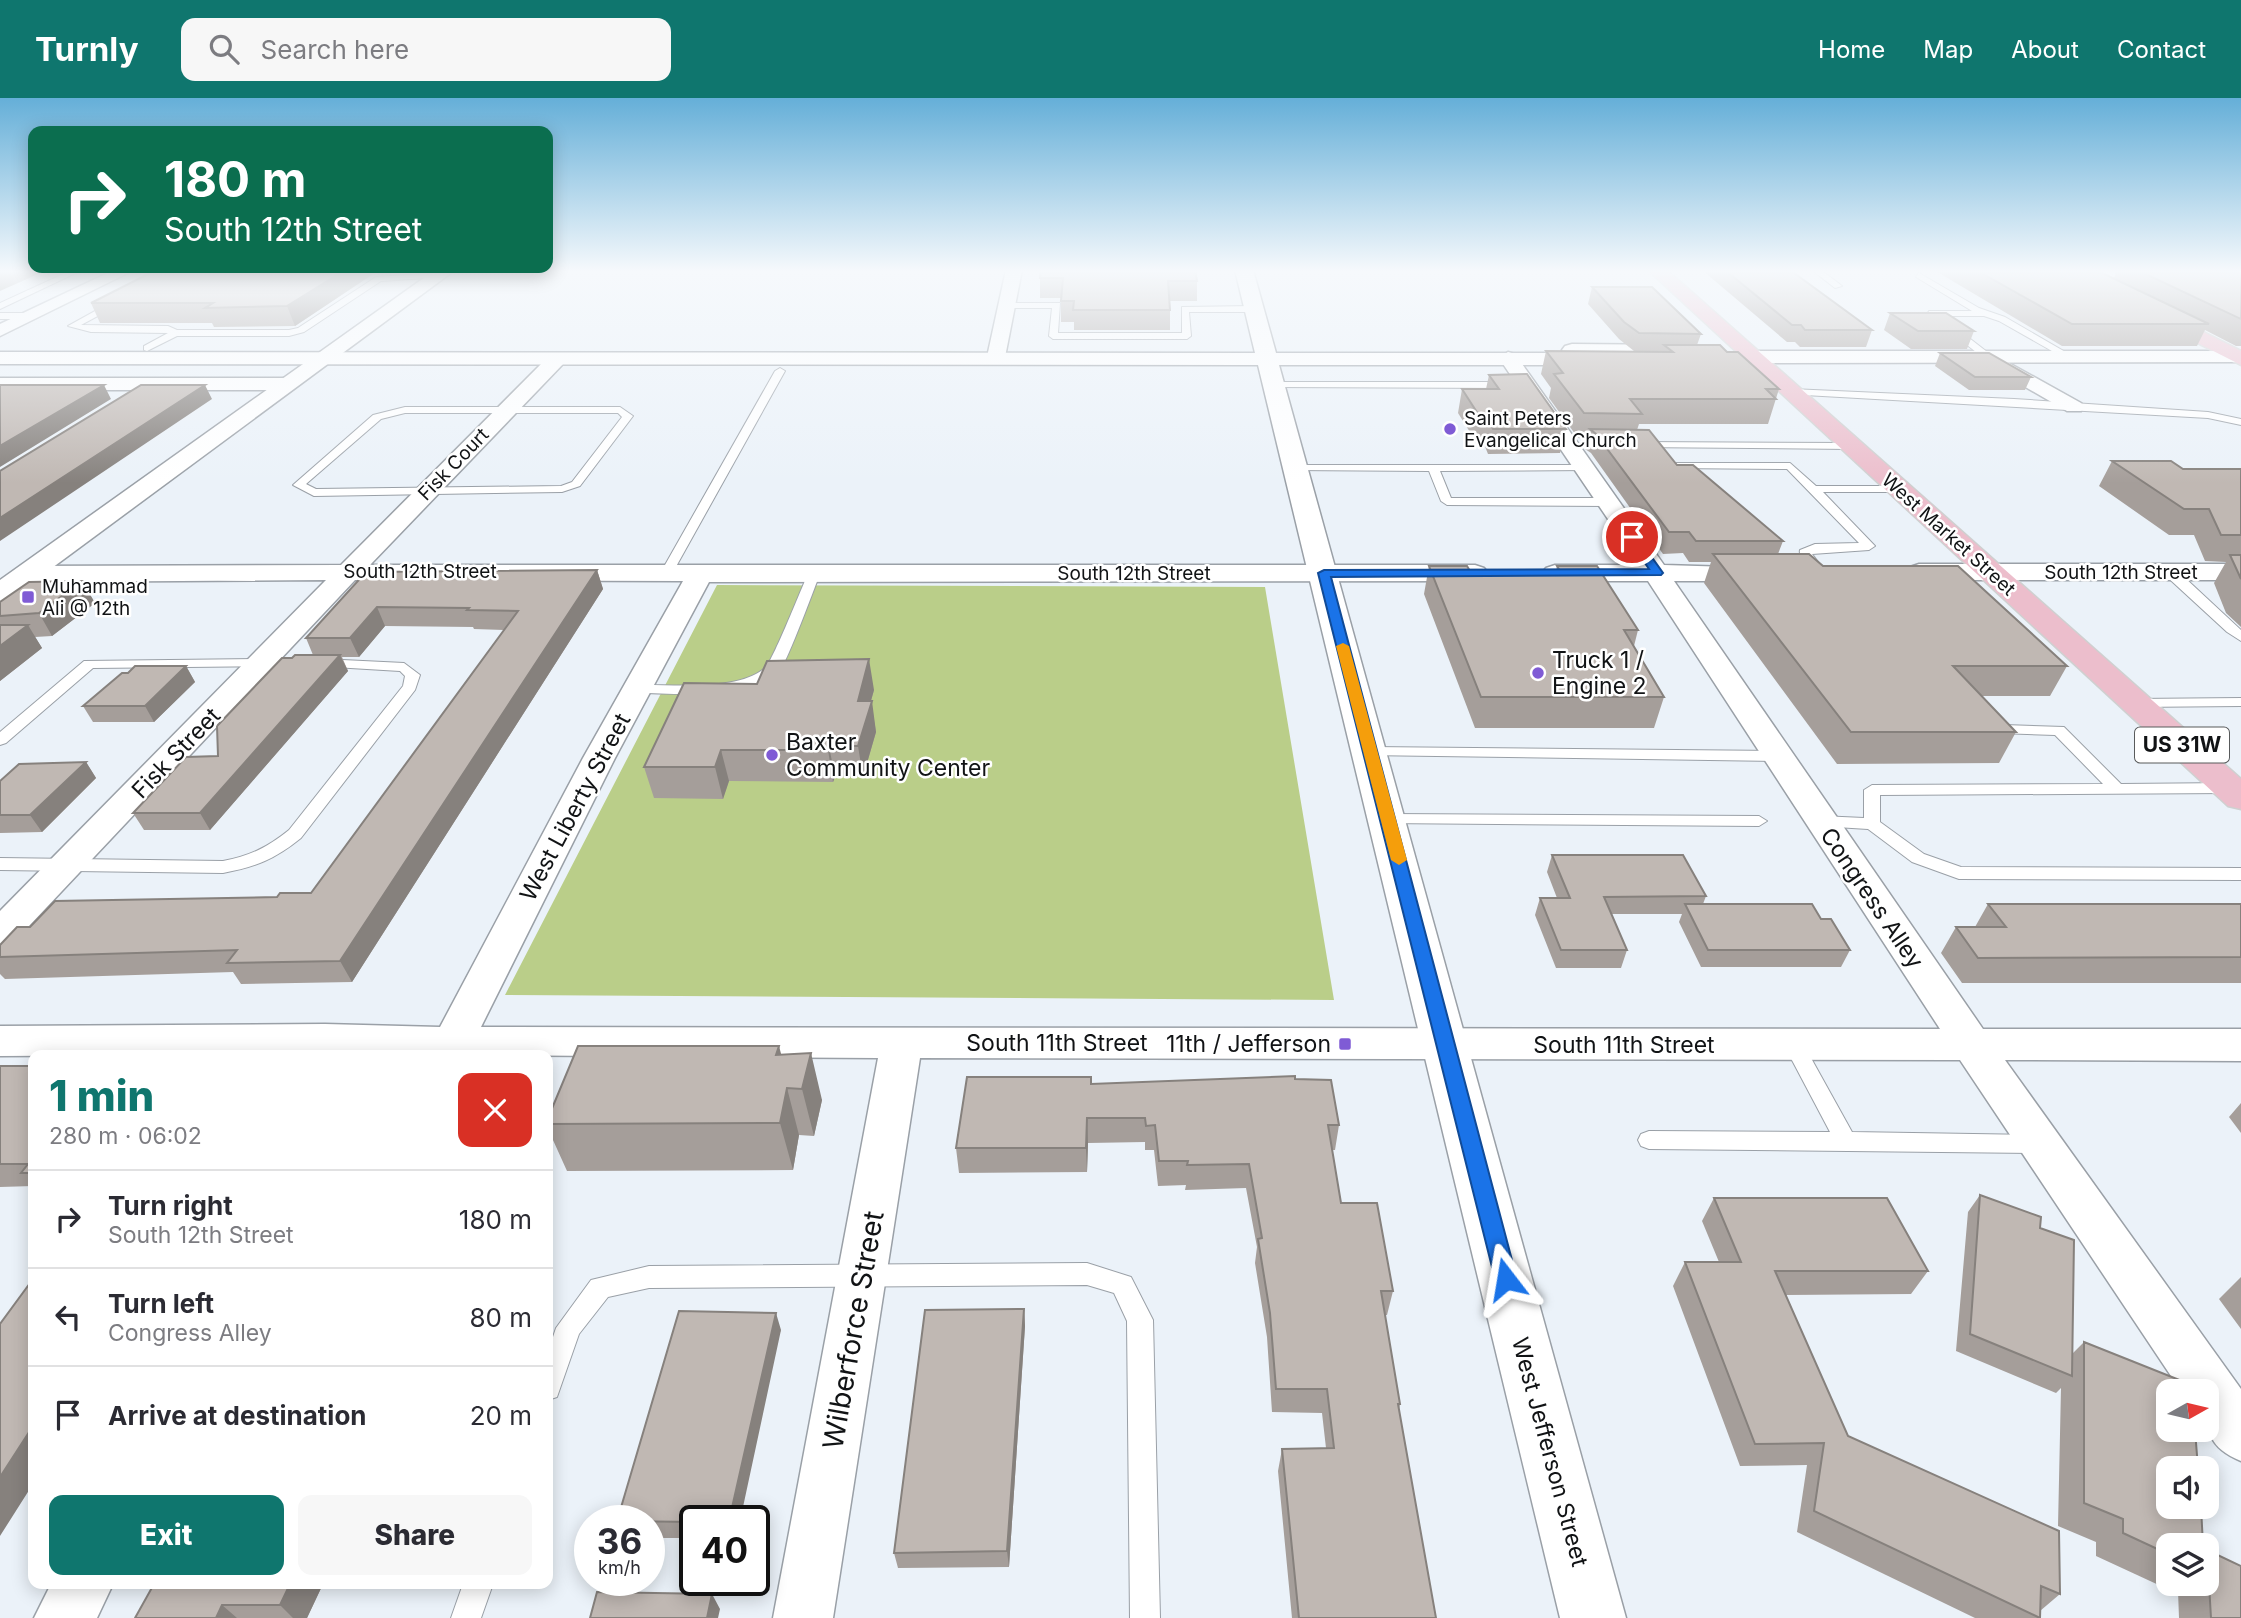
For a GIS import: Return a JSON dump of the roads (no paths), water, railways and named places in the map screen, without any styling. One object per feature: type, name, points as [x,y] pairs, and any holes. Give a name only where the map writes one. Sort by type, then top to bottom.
[{"type":"main road","name":"West Market Street","points":[[1734,341],[2236,793]]},
{"type":"main road","points":[[2208,341],[2240,357]]},
{"type":"street","points":[[0,593],[348,341]]},
{"type":"street","points":[[996,353],[999,341]]},
{"type":"street","name":"West Jefferson Street","points":[[1262,341],[1371,752],[1593,1618]]},
{"type":"street","points":[[0,348],[147,348],[557,359],[996,353]]},
{"type":"street","points":[[0,358],[330,354],[1705,351],[1751,357]]},
{"type":"street","points":[[1265,352],[1517,372],[1751,357],[2240,357]]},
{"type":"street","points":[[1988,357],[2074,407]]},
{"type":"street","name":"Fisk Court","points":[[351,571],[557,359]]},
{"type":"street","name":"Congress Alley","points":[[1517,372],[1578,452],[1608,502],[1657,573],[1669,596],[1820,821],[2241,1434]]},
{"type":"street","points":[[0,384],[289,384]]},
{"type":"street","points":[[118,406],[154,384]]},
{"type":"street","name":"South 12th Street","points":[[27,574],[351,571],[701,574],[1504,573]]},
{"type":"street","name":"Fisk Street","points":[[0,934],[274,663],[351,571]]},
{"type":"street","name":"South 12th Street","points":[[1894,573],[2241,572]]},
{"type":"street","points":[[1532,573],[1833,573]]},
{"type":"street","name":"West Liberty Street","points":[[453,1041],[637,689],[701,574]]},
{"type":"street","name":"South 11th Street","points":[[0,1041],[390,1047],[453,1041],[2241,1045]]},
{"type":"street","name":"Wilberforce Street","points":[[803,1618],[902,1042]]},
{"type":"street","points":[[64,1618],[80,1589]]},
{"type":"lane","points":[[147,348],[160,341]]},
{"type":"lane","points":[[1969,341],[1988,357]]},
{"type":"lane","points":[[2041,341],[2069,357]]},
{"type":"lane","points":[[667,572],[780,371]]},
{"type":"lane","points":[[1274,385],[1517,372]]},
{"type":"lane","points":[[1791,392],[2014,402],[2208,415],[2241,422]]},
{"type":"lane","points":[[405,410],[505,411],[620,410],[628,416],[576,484],[562,489],[314,492],[299,485],[376,417],[405,410]]},
{"type":"lane","points":[[1622,445],[1851,446]]},
{"type":"lane","points":[[1769,445],[1869,546],[1815,548],[1804,553],[1833,573]]},
{"type":"lane","points":[[1296,468],[1433,468],[1578,452]]},
{"type":"lane","points":[[1677,466],[1790,466]]},
{"type":"lane","points":[[1433,468],[1447,501],[1608,502]]},
{"type":"lane","points":[[1813,489],[1899,489]]},
{"type":"lane","points":[[2170,572],[2191,588],[2219,620],[2241,637]]},
{"type":"lane","points":[[637,689],[723,688],[752,682],[773,670],[814,574]]},
{"type":"lane","points":[[0,740],[89,664],[274,663]]},
{"type":"lane","points":[[0,864],[223,867],[245,863],[273,852],[295,834],[410,687],[413,675],[404,667],[308,663]]},
{"type":"lane","points":[[2135,703],[2240,703]]},
{"type":"lane","points":[[2004,730],[2059,730],[2118,790]]},
{"type":"lane","points":[[1371,752],[1777,756]]},
{"type":"lane","points":[[1872,824],[1872,790],[2236,793]]},
{"type":"lane","points":[[1388,819],[1759,821]]},
{"type":"lane","points":[[1820,821],[1872,824],[1918,858],[1959,873],[2241,874]]},
{"type":"lane","points":[[1794,1045],[1846,1141]]},
{"type":"lane","points":[[1649,1140],[2040,1144]]},
{"type":"lane","points":[[553,1374],[569,1328],[600,1288],[649,1278],[1087,1274],[1122,1285],[1140,1320],[1145,1618]]},
{"type":"lane","points":[[466,1618],[476,1589]]},
{"type":"place","name":"Saint Peters Evangelical Church","points":[[1450,429]]},
{"type":"place","name":"Muhammad Ali @ 12th","points":[[28,597]]},
{"type":"place","name":"Truck 1 / Engine 2","points":[[1538,673]]},
{"type":"place","name":"Baxter Community Center","points":[[772,755]]},
{"type":"place","name":"11th / Jefferson","points":[[1345,1044]]}]
